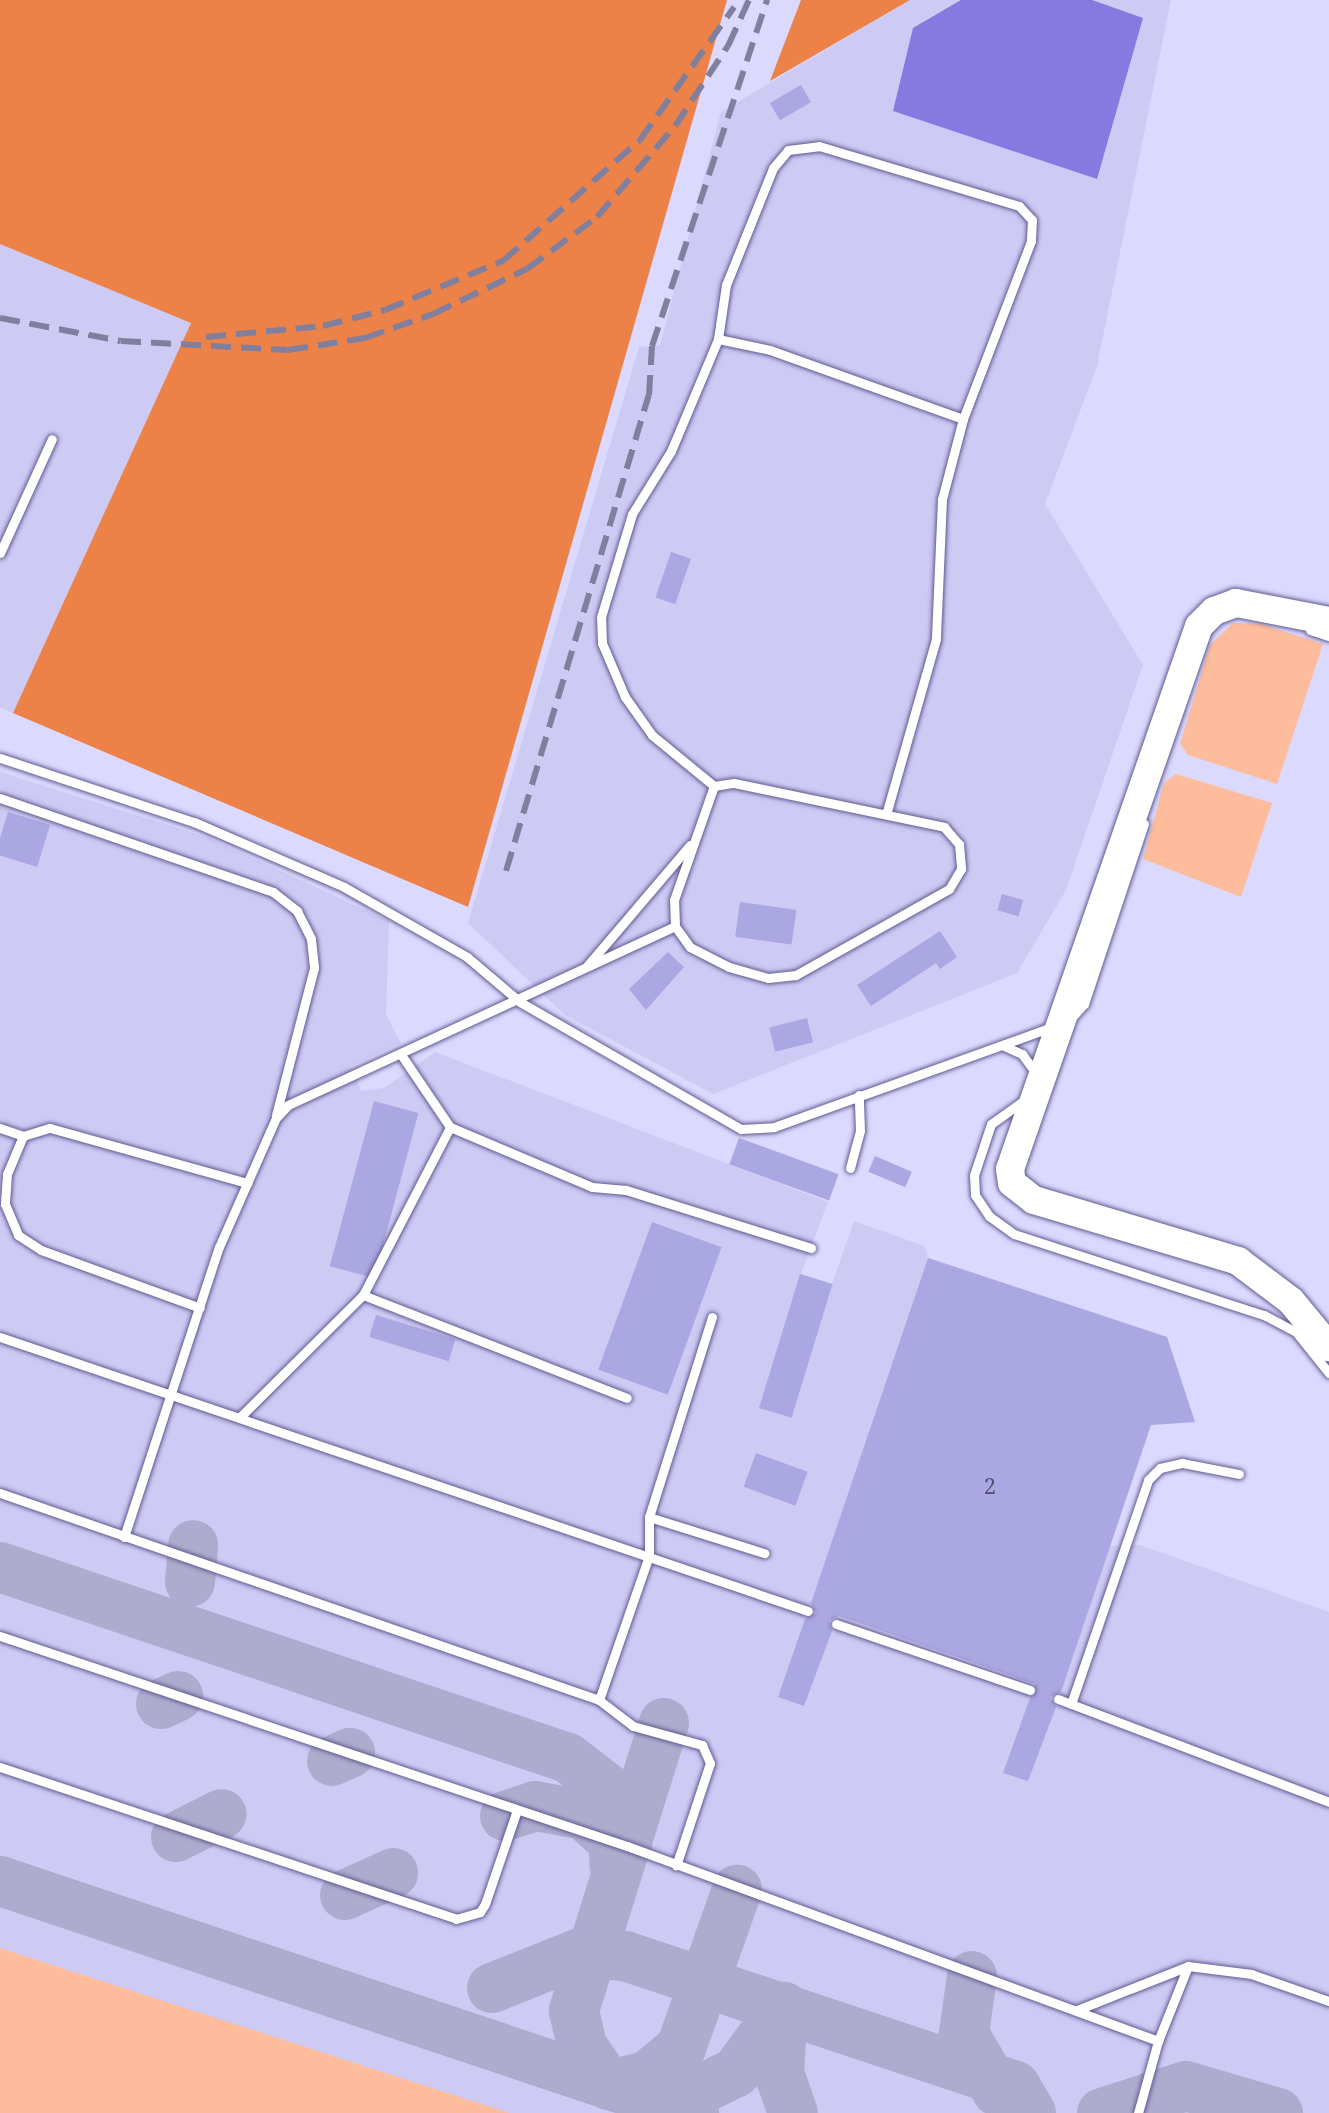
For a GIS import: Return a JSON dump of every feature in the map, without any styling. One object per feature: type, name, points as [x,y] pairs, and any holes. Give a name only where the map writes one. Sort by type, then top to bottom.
[{"type":"main road","points":[[1329,621],[1236,602],[1214,610],[1198,626],[1010,1170],[1020,1192],[1238,1261],[1292,1300],[1329,1347]]},
{"type":"lane","points":[[714,786],[652,735],[625,697],[602,643],[601,617],[632,514],[670,451],[718,339],[726,285],[772,168],[788,150],[819,146],[1019,206],[1032,220],[1031,241],[963,419],[942,499],[936,638],[887,810]]},
{"type":"lane","points":[[718,339],[770,350],[963,419]]},
{"type":"lane","points":[[0,554],[52,439]]},
{"type":"lane","points":[[0,758],[194,822],[344,887],[466,957],[520,1002],[741,1129],[774,1127],[1004,1046],[1061,1023],[1084,1004],[1213,630],[1232,617],[1250,615],[1329,636]]},
{"type":"lane","points":[[734,782],[887,810],[944,827],[959,844],[962,870],[950,888],[821,963],[768,978],[690,947],[675,926],[674,900],[714,786],[734,782]]},
{"type":"lane","points":[[0,798],[273,892],[298,910],[312,940],[314,968],[276,1118],[200,1308],[124,1537]]},
{"type":"lane","points":[[586,969],[694,841]]},
{"type":"lane","points":[[276,1118],[288,1105],[520,1002],[675,926]]},
{"type":"lane","points":[[1004,1046],[1022,1054],[1037,1087],[1007,1106],[991,1124],[974,1175],[975,1195],[989,1216],[1014,1234],[1276,1320],[1296,1332],[1329,1373]]},
{"type":"lane","points":[[402,1056],[450,1127],[592,1187],[626,1190],[811,1248]]},
{"type":"lane","points":[[850,1168],[860,1131],[860,1095]]},
{"type":"lane","points":[[240,1416],[363,1296],[450,1127]]},
{"type":"lane","points":[[0,1128],[23,1136],[50,1128],[248,1183]]},
{"type":"lane","points":[[23,1136],[6,1189],[8,1221],[18,1235],[41,1250],[200,1308]]},
{"type":"lane","points":[[363,1296],[627,1398]]},
{"type":"lane","points":[[598,1700],[649,1556],[649,1517],[712,1317]]},
{"type":"lane","points":[[0,1337],[808,1611]]},
{"type":"lane","points":[[1071,1704],[1148,1480],[1160,1468],[1182,1463],[1239,1474]]},
{"type":"lane","points":[[0,1493],[598,1700],[633,1726],[708,1752],[676,1866]]},
{"type":"lane","points":[[649,1517],[764,1553]]},
{"type":"lane","points":[[836,1624],[1030,1690]]},
{"type":"lane","points":[[0,1636],[517,1810],[1158,2041]]},
{"type":"lane","points":[[1058,1700],[1329,1802]]},
{"type":"lane","points":[[0,1767],[456,1919],[480,1912],[485,1904],[517,1810]]},
{"type":"lane","points":[[1077,2010],[1188,1966],[1251,1974],[1329,2001]]},
{"type":"lane","points":[[1138,2113],[1158,2041],[1188,1966]]},
{"type":"shaded area","points":[[0,0],[727,0],[468,907],[13,713],[191,323],[0,244]]},
{"type":"shaded area","points":[[801,0],[910,0],[770,81]]},
{"type":"shaded area","points":[[910,0],[1171,0],[1097,366],[1045,504],[1143,665],[1066,890],[1017,973],[713,1094],[565,1015],[468,923],[639,347],[660,345],[721,112]]},
{"type":"shaded area","points":[[961,0],[1092,0],[1143,18],[1097,179],[893,111],[913,28]]},
{"type":"shaded area","points":[[0,244],[191,323],[13,713],[0,707]]},
{"type":"shaded area","points":[[1233,623],[1261,624],[1323,644],[1277,784],[1188,755],[1180,744],[1210,645]]},
{"type":"shaded area","points":[[0,772],[209,838],[389,921],[386,1015],[401,1043],[351,1066],[361,1091],[384,1088],[435,1052],[828,1202],[801,1274],[832,1284],[854,1221],[924,1246],[929,1258],[1167,1337],[1195,1422],[1151,1425],[1109,1546],[1140,1545],[1329,1612],[1329,2113],[0,2113]]},
{"type":"shaded area","points":[[1176,774],[1272,803],[1241,897],[1143,859],[1164,783]]},
{"type":"shaded area","points":[[0,1948],[509,2113],[0,2113]]},
{"type":"building","points":[[801,85],[811,102],[780,120],[770,103]]},
{"type":"building","points":[[671,552],[691,559],[675,604],[655,597]]},
{"type":"building","points":[[8,812],[50,825],[37,867],[0,856],[0,838]]},
{"type":"building","points":[[1002,894],[1023,900],[1018,916],[997,910]]},
{"type":"building","points":[[740,902],[796,910],[792,945],[735,937]]},
{"type":"building","points":[[940,931],[957,957],[940,969],[936,963],[871,1006],[857,985]]},
{"type":"building","points":[[668,952],[684,967],[646,1010],[629,989]]},
{"type":"building","points":[[807,1018],[813,1042],[775,1052],[769,1027]]},
{"type":"building","points":[[374,1101],[418,1113],[374,1278],[330,1266]]},
{"type":"building","points":[[739,1138],[839,1174],[829,1201],[729,1164]]},
{"type":"building","points":[[875,1156],[912,1172],[905,1187],[868,1172]]},
{"type":"building","points":[[652,1222],[722,1247],[668,1395],[598,1370]]},
{"type":"building","points":[[928,1258],[1167,1337],[1195,1422],[1151,1425],[1061,1692],[1050,1697],[1056,1707],[1028,1781],[1003,1773],[1035,1684],[839,1616],[829,1620],[832,1631],[804,1706],[778,1697],[805,1619],[816,1613],[811,1603]]},
{"type":"building","points":[[800,1274],[833,1284],[792,1418],[759,1408]]},
{"type":"building","points":[[376,1315],[455,1339],[449,1361],[369,1337]]},
{"type":"building","points":[[756,1453],[808,1472],[795,1506],[744,1487]]},
{"type":"taxiway","points":[[190,1582],[193,1545]]},
{"type":"taxiway","points":[[0,1567],[568,1758],[612,1792],[627,1846]]},
{"type":"taxiway","points":[[161,1704],[178,1696]]},
{"type":"taxiway","points":[[664,1723],[574,2011],[582,2046],[609,2085],[647,2076],[681,2048],[737,1890]]},
{"type":"taxiway","points":[[332,1761],[350,1753]]},
{"type":"taxiway","points":[[505,1816],[535,1806],[584,1815],[613,1841],[615,1868]]},
{"type":"taxiway","points":[[176,1837],[222,1814]]},
{"type":"taxiway","points":[[345,1895],[393,1873]]},
{"type":"taxiway","points":[[0,1881],[694,2113]]},
{"type":"taxiway","points":[[492,1988],[580,1953],[625,1956],[1015,2086],[1031,2113]]},
{"type":"taxiway","points":[[972,1976],[964,2034],[997,2091]]},
{"type":"taxiway","points":[[647,2095],[700,2090],[736,2072],[784,2007]]},
{"type":"taxiway","points":[[783,2012],[779,2073],[793,2113]]},
{"type":"taxiway","points":[[1102,2113],[1186,2086],[1278,2113]]},
{"type":"railway","points":[[0,318],[121,341],[288,350],[365,338],[433,314],[527,269],[597,217],[675,126],[728,46],[749,0]]},
{"type":"railway","points":[[506,871],[649,395],[652,346],[767,0]]},
{"type":"railway","points":[[206,337],[323,326],[385,310],[503,261],[640,140],[734,7]]}]
